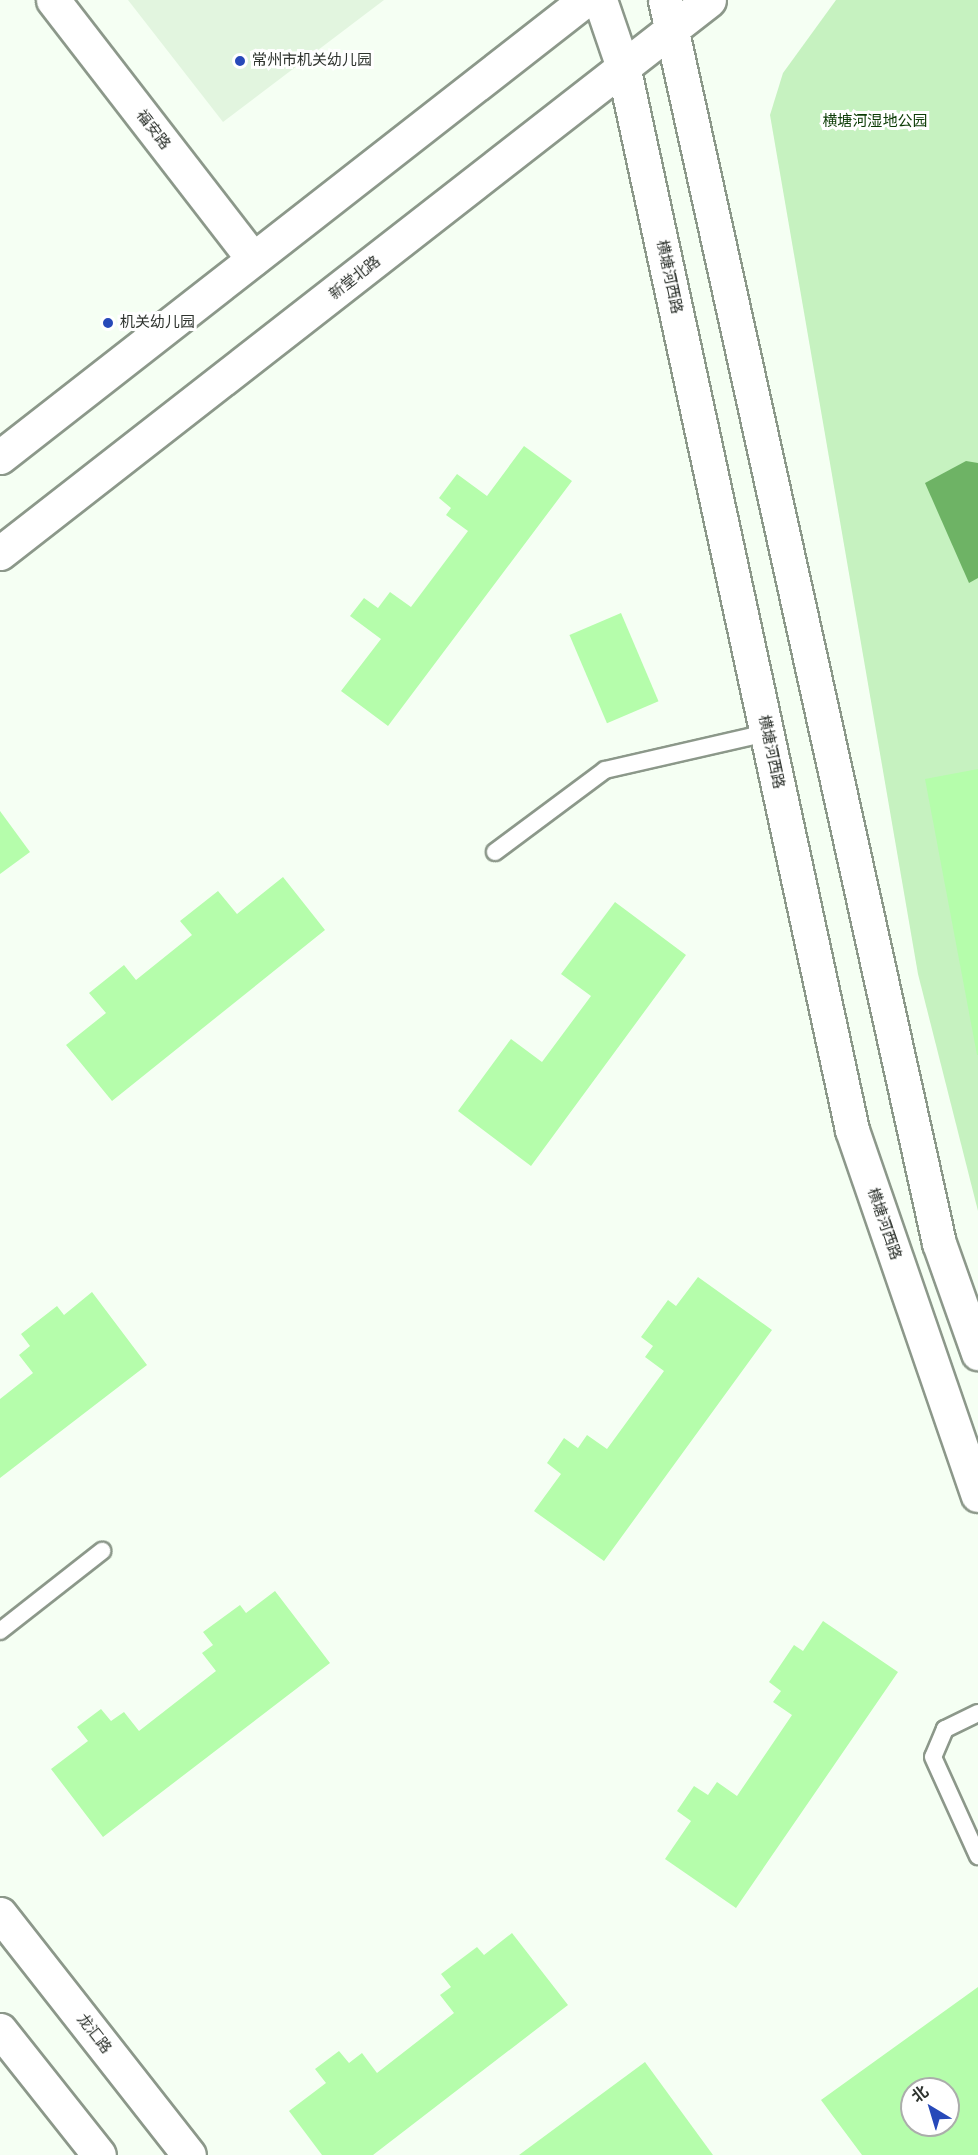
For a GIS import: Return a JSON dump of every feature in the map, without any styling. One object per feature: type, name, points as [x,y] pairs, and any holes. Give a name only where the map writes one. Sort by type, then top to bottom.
[{"type":"street","name":"福安路","points":[[52,0],[254,259]]},
{"type":"street","points":[[0,457],[585,0]]},
{"type":"street","name":"横塘河西路","points":[[600,0],[624,70],[852,1130],[978,1495]]},
{"type":"street","name":"新堂北路","points":[[0,553],[624,70],[669,13],[709,0]]},
{"type":"street","points":[[669,13],[934,1220],[978,1353]]},
{"type":"street","name":"龙汇路","points":[[0,1914],[189,2155]]},
{"type":"street","points":[[0,2030],[99,2155]]},
{"type":"lane","points":[[495,852],[605,770],[766,733]]},
{"type":"lane","points":[[0,1631],[102,1551]]},
{"type":"lane","points":[[978,1713],[945,1729],[933,1757],[978,1856]]},
{"type":"shaded area","name":"常州市机关幼儿园","points":[[128,0],[384,0],[223,122]]},
{"type":"shaded area","points":[[966,461],[978,463],[978,578],[969,583],[925,483]]},
{"type":"green space","name":"横塘河湿地公园","points":[[836,0],[978,0],[978,1211],[918,974],[770,115],[783,73]]},
{"type":"building","points":[[524,446],[572,481],[388,726],[341,691],[381,639],[350,616],[364,598],[378,608],[390,592],[411,607],[468,531],[446,515],[451,508],[439,498],[457,474],[487,496]]},
{"type":"building","points":[[621,613],[659,701],[607,723],[569,635]]},
{"type":"building","points":[[978,769],[978,1055],[977,1055],[925,779]]},
{"type":"building","points":[[0,811],[30,852],[0,874]]},
{"type":"building","points":[[283,877],[325,930],[112,1101],[66,1045],[106,1013],[89,993],[124,965],[136,980],[192,935],[180,921],[218,891],[237,914]]},
{"type":"building","points":[[615,902],[686,955],[531,1166],[458,1111],[511,1039],[542,1062],[591,996],[561,974]]},
{"type":"building","points":[[698,1277],[772,1330],[604,1561],[534,1511],[561,1474],[547,1463],[564,1438],[578,1448],[587,1435],[607,1449],[664,1371],[645,1357],[653,1346],[641,1337],[668,1300],[676,1306]]},
{"type":"building","points":[[92,1292],[147,1365],[0,1478],[0,1399],[33,1373],[19,1355],[30,1346],[21,1334],[57,1306],[64,1315]]},
{"type":"building","points":[[275,1591],[330,1663],[103,1837],[51,1769],[88,1741],[77,1727],[101,1709],[111,1721],[124,1712],[139,1731],[216,1671],[202,1653],[213,1645],[203,1632],[240,1605],[246,1613]]},
{"type":"building","points":[[823,1621],[898,1672],[736,1908],[665,1859],[691,1821],[677,1811],[694,1786],[708,1795],[717,1782],[737,1796],[792,1715],[773,1702],[781,1691],[769,1682],[794,1645],[803,1651]]},
{"type":"building","points":[[512,1933],[568,2005],[373,2155],[322,2155],[289,2111],[326,2083],[315,2069],[339,2051],[349,2063],[362,2053],[377,2073],[454,2013],[440,1995],[451,1987],[441,1974],[477,1947],[484,1955]]},
{"type":"building","points":[[978,1987],[978,2155],[862,2155],[821,2100]]},
{"type":"building","points":[[645,2062],[713,2155],[519,2155]]},
{"type":"place","name":"常州市机关幼儿园","points":[[240,61]]},
{"type":"place","name":"机关幼儿园","points":[[108,323]]}]
